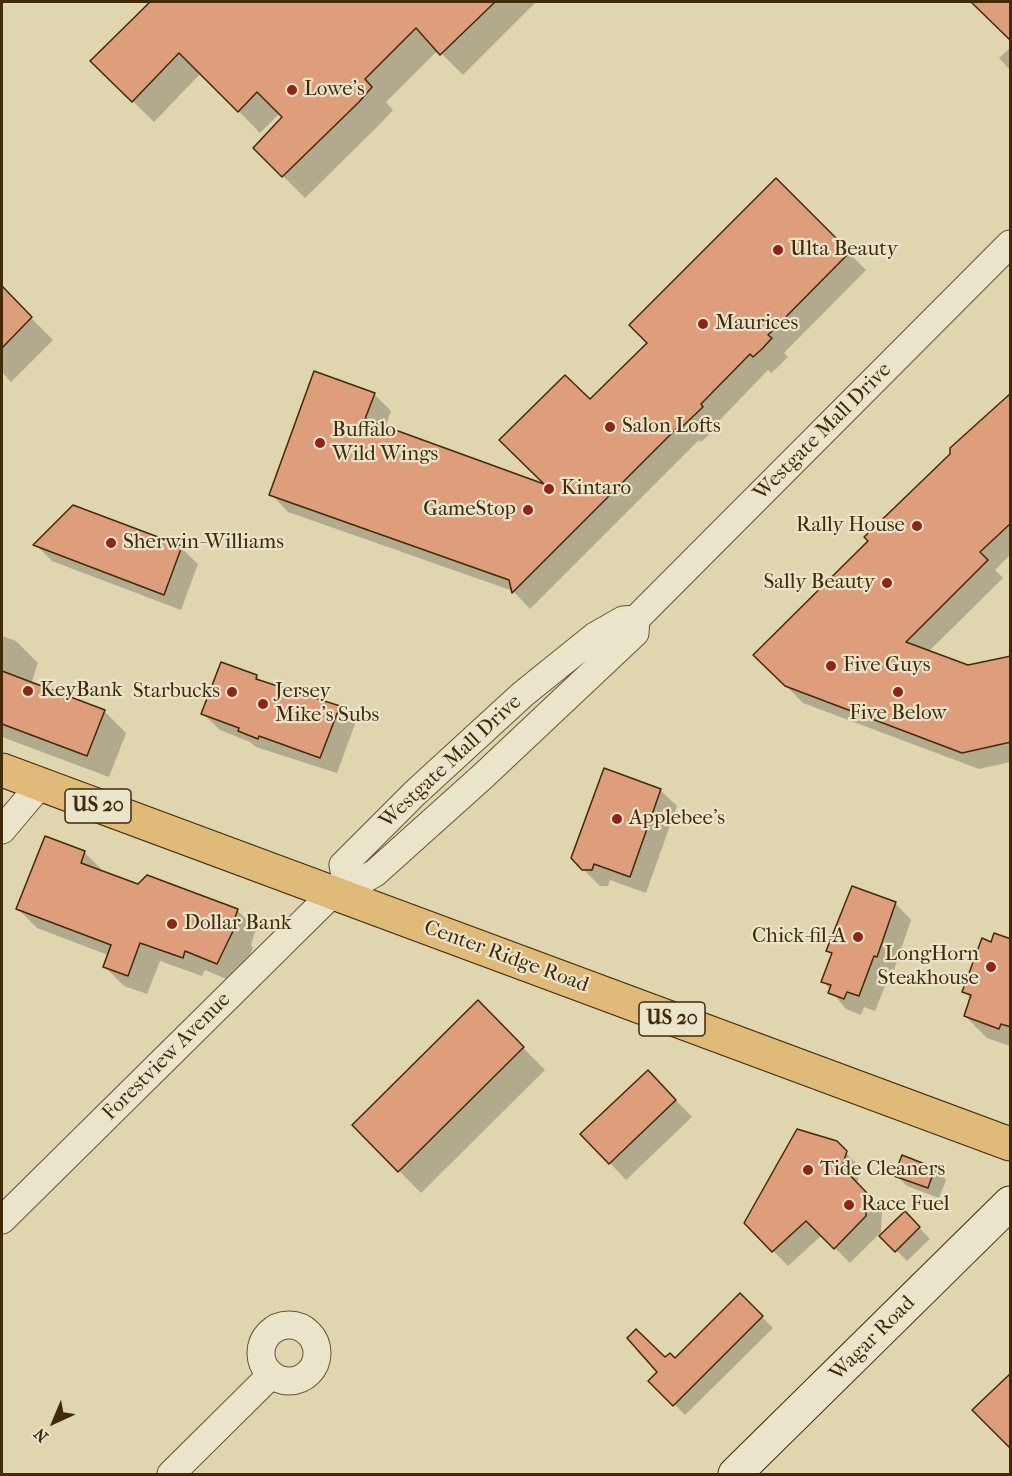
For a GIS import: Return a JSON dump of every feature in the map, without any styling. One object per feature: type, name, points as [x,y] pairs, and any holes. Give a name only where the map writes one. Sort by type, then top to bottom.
[{"type":"main road","name":"Center Ridge Road","points":[[2,770],[340,887],[1011,1144]]},
{"type":"main road","name":"Wagar Road","points":[[735,1474],[1011,1203]]},
{"type":"street","name":"Westgate Mall Drive","points":[[340,887],[361,881],[375,873],[482,777],[635,633],[636,620],[1011,244]]},
{"type":"street","points":[[2,830],[40,785]]},
{"type":"street","name":"Forestview Avenue","points":[[2,1221],[340,887]]},
{"type":"street","points":[[171,1474],[271,1375]]},
{"type":"building","name":"Lowe's","points":[[150,2],[495,2],[440,55],[416,28],[365,79],[372,87],[359,102],[282,177],[253,148],[282,117],[257,92],[238,112],[179,53],[132,102],[90,61]]},
{"type":"building","points":[[971,2],[1011,2],[1011,41]]},
{"type":"building","points":[[776,178],[850,252],[768,335],[772,338],[762,349],[753,357],[750,354],[701,404],[703,407],[683,426],[681,424],[512,593],[509,580],[269,495],[314,371],[375,393],[365,419],[544,484],[499,440],[565,375],[590,399],[647,343],[629,325]]},
{"type":"building","points":[[2,286],[32,317],[2,348]]},
{"type":"building","points":[[1011,393],[1011,523],[980,552],[988,560],[906,642],[968,665],[1011,656],[1011,742],[962,753],[785,686],[753,655],[868,541],[864,537],[950,454],[950,448]]},
{"type":"building","points":[[73,505],[182,546],[164,595],[33,545]]},
{"type":"building","points":[[221,662],[257,675],[256,679],[340,706],[320,758],[259,736],[258,739],[238,731],[239,728],[201,714]]},
{"type":"building","name":"KeyBank","points":[[2,671],[105,710],[87,756],[2,724]]},
{"type":"building","points":[[604,768],[661,789],[630,877],[594,864],[592,870],[582,870],[571,858]]},
{"type":"building","points":[[45,836],[85,851],[81,863],[138,884],[147,875],[238,909],[232,926],[235,927],[217,964],[185,951],[183,958],[140,943],[128,976],[103,967],[111,945],[16,909]]},
{"type":"building","points":[[852,886],[896,902],[877,957],[874,956],[859,996],[847,992],[844,999],[828,993],[831,985],[821,982],[832,953],[826,951]]},
{"type":"building","name":"LongHorn Steakhouse","points":[[994,933],[1011,939],[1011,1027],[1001,1024],[999,1029],[964,1016],[971,995],[962,992],[982,938],[991,942]]},
{"type":"building","points":[[478,1000],[524,1047],[398,1172],[352,1125]]},
{"type":"building","points":[[648,1070],[676,1100],[609,1164],[580,1134]]},
{"type":"building","name":"Tide Cleaners","points":[[797,1129],[837,1141],[847,1151],[842,1167],[867,1193],[866,1216],[834,1249],[806,1221],[772,1252],[744,1223]]},
{"type":"building","points":[[902,1155],[935,1168],[928,1188],[894,1176]]},
{"type":"building","points":[[905,1211],[920,1227],[895,1252],[879,1236]]},
{"type":"building","points":[[740,1293],[763,1316],[673,1406],[648,1381],[657,1372],[627,1338],[636,1329],[665,1357],[670,1353],[675,1358]]},
{"type":"building","points":[[1011,1373],[1011,1449],[972,1410]]},
{"type":"place","name":"Lowe's","points":[[292,90]]},
{"type":"place","name":"Ulta Beauty","points":[[778,250]]},
{"type":"place","name":"Maurices","points":[[703,324]]},
{"type":"place","name":"Salon Lofts","points":[[610,427]]},
{"type":"place","name":"Buffalo Wild Wings","points":[[320,443]]},
{"type":"place","name":"Kintaro","points":[[549,489]]},
{"type":"place","name":"GameStop","points":[[528,510]]},
{"type":"place","name":"Rally House","points":[[917,526]]},
{"type":"place","name":"Sherwin-Williams","points":[[111,543]]},
{"type":"place","name":"Sally Beauty","points":[[887,583]]},
{"type":"place","name":"Five Guys","points":[[831,666]]},
{"type":"place","name":"KeyBank","points":[[28,691]]},
{"type":"place","name":"Starbucks","points":[[232,692]]},
{"type":"place","name":"Five Below","points":[[898,692]]},
{"type":"place","name":"Jersey Mike's Subs","points":[[263,704]]},
{"type":"place","name":"Applebee's","points":[[617,819]]},
{"type":"place","name":"Dollar Bank","points":[[172,924]]},
{"type":"place","name":"Chick-fil-A","points":[[858,937]]},
{"type":"place","name":"LongHorn Steakhouse","points":[[991,967]]},
{"type":"place","name":"Tide Cleaners","points":[[808,1170]]},
{"type":"place","name":"Race Fuel","points":[[849,1205]]}]
